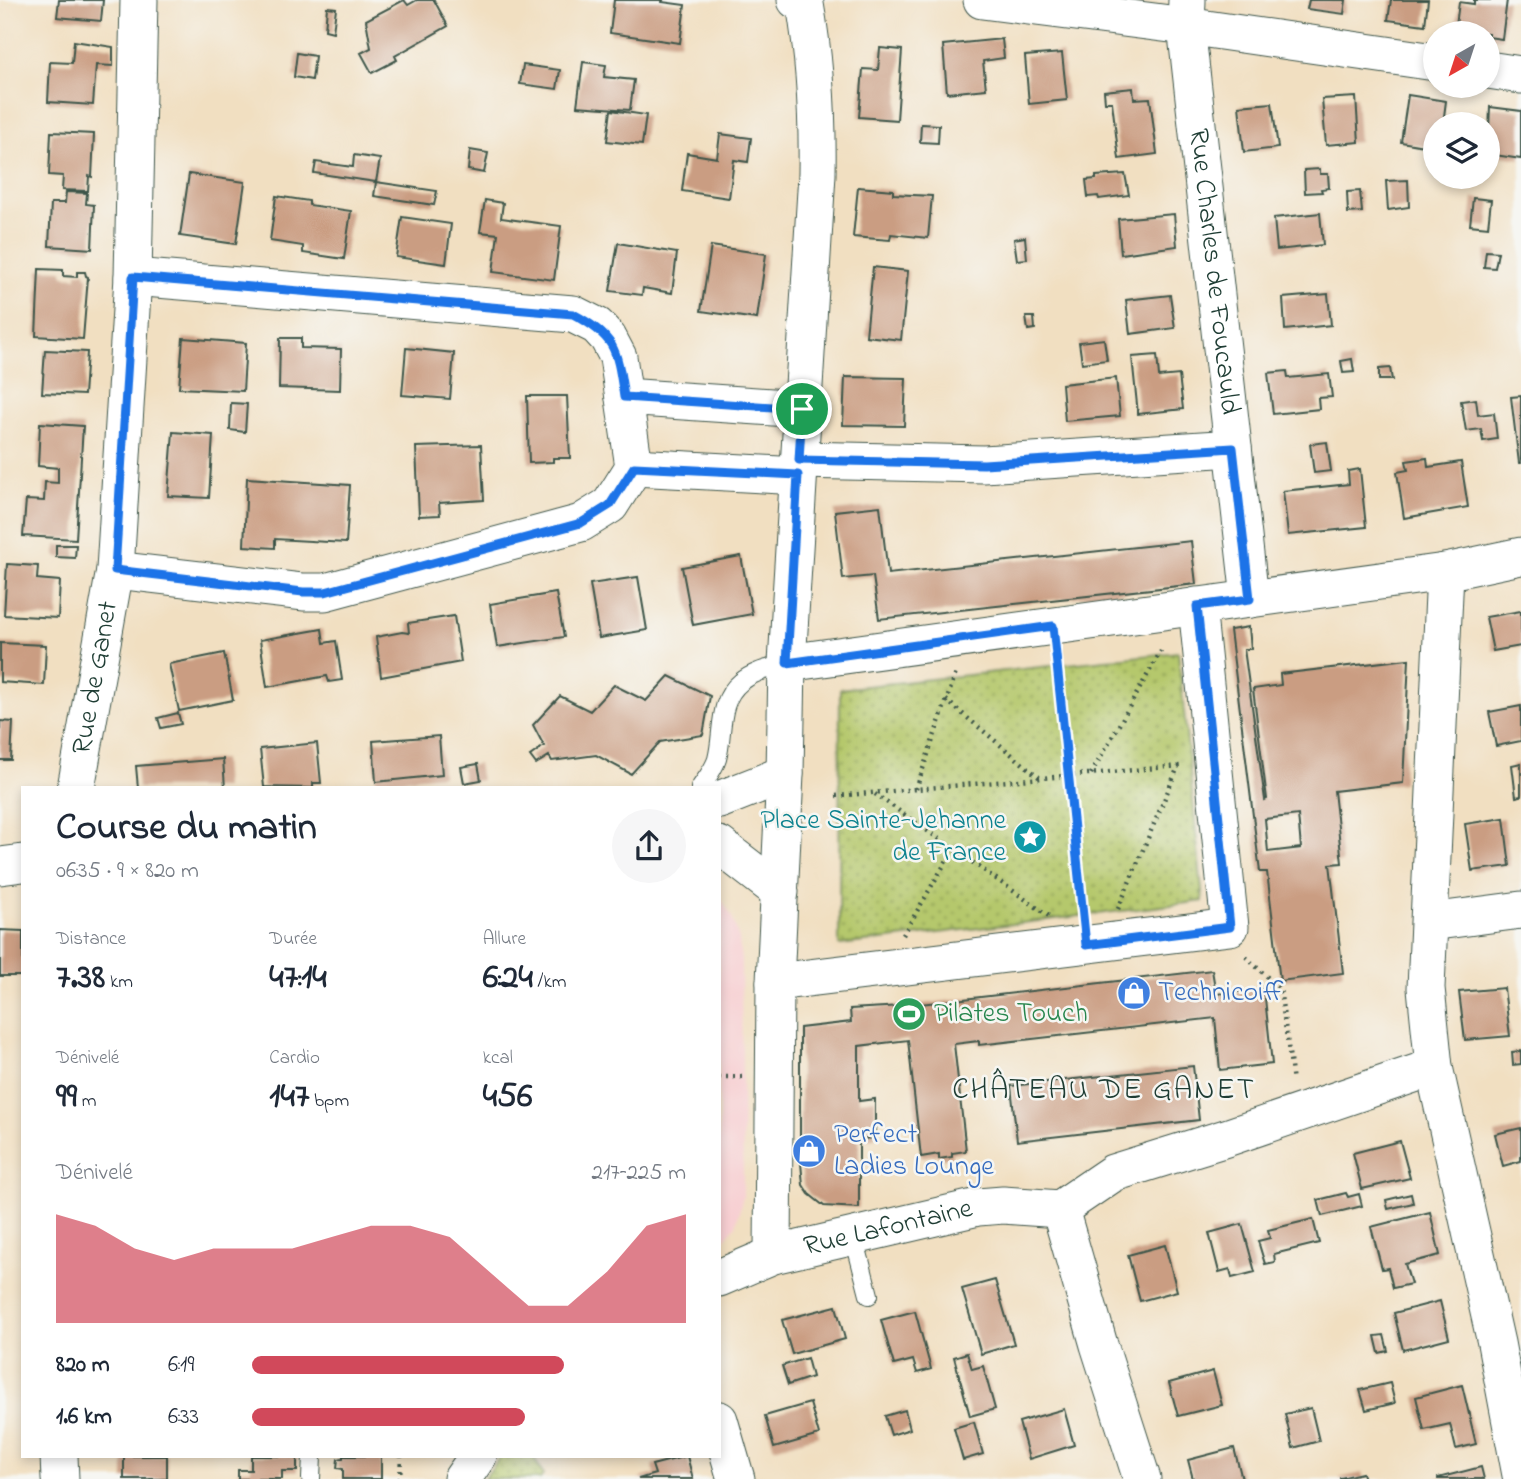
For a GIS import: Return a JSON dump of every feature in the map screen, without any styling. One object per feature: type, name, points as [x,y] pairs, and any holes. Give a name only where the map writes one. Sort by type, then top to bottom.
[{"type":"street","name":"Rue de Ganet","points":[[76,786],[115,570],[133,277],[139,0]]},
{"type":"street","points":[[982,0],[1186,13],[1423,60]]},
{"type":"street","points":[[773,1255],[775,982],[785,774],[787,663],[818,137],[814,56],[805,1]]},
{"type":"street","name":"Rue Charles de Foucauld","points":[[1186,13],[1250,599]]},
{"type":"street","points":[[1500,72],[1521,75]]},
{"type":"street","points":[[115,570],[303,592],[325,592],[581,523],[610,505],[634,467],[618,357],[608,338],[597,326],[573,314],[133,277]]},
{"type":"street","points":[[624,397],[802,409]]},
{"type":"street","points":[[634,467],[799,468],[984,464],[1233,448]]},
{"type":"street","points":[[787,663],[1444,572],[1521,555]]},
{"type":"street","points":[[1444,572],[1426,988],[1434,1067],[1496,1343],[1521,1475]]},
{"type":"street","points":[[775,982],[1072,933],[1230,927],[1196,765],[1197,606]]},
{"type":"street","points":[[721,799],[785,774]]},
{"type":"street","points":[[721,847],[780,892]]},
{"type":"street","points":[[0,866],[21,863]]},
{"type":"street","points":[[1430,922],[1521,911]]},
{"type":"street","points":[[1142,1479],[1099,1345],[1060,1209],[1112,1173],[1298,1114],[1434,1067]]},
{"type":"street","name":"Rue Lafontaine","points":[[721,1277],[773,1255],[978,1207],[1003,1205],[1060,1209]]},
{"type":"street","points":[[721,1427],[736,1479]]},
{"type":"street","points":[[59,1458],[60,1479]]},
{"type":"street","points":[[462,1479],[477,1458]]},
{"type":"lane","points":[[701,786],[716,760],[721,715],[730,696],[741,682],[762,670],[787,663]]},
{"type":"lane","points":[[854,1237],[869,1295]]},
{"type":"lane","points":[[311,1479],[312,1458]]},
{"type":"path","points":[[1053,626],[1069,776],[1072,933]]},
{"type":"path","points":[[1090,774],[1161,651]]},
{"type":"path","points":[[916,789],[956,672]]},
{"type":"path","points":[[946,700],[1041,779]]},
{"type":"path","points":[[836,796],[1196,765]]},
{"type":"path","points":[[1115,916],[1196,765]]},
{"type":"path","points":[[874,793],[1072,933]]},
{"type":"path","points":[[900,941],[954,848]]},
{"type":"path","points":[[1246,957],[1280,989],[1298,1114]]},
{"type":"path","points":[[721,1077],[743,1077]]},
{"type":"path","points":[[400,1479],[401,1458]]},
{"type":"shaded area","points":[[721,899],[731,915],[739,939],[741,960],[743,1196],[736,1225],[721,1243]]},
{"type":"green space","points":[[1178,652],[1203,901],[839,945],[840,689]]},
{"type":"green space","points":[[500,1458],[534,1458],[543,1475],[540,1479],[484,1479]]},
{"type":"building","points":[[59,0],[103,0],[101,21],[57,17]]},
{"type":"building","points":[[404,0],[408,5],[417,0],[434,0],[448,26],[395,56],[397,60],[372,73],[361,53],[371,48],[366,20]]},
{"type":"building","points":[[614,0],[663,0],[662,2],[685,5],[680,43],[610,33]]},
{"type":"building","points":[[1309,0],[1346,0],[1344,14],[1307,9]]},
{"type":"building","points":[[1391,0],[1428,0],[1423,25],[1388,20]]},
{"type":"building","points":[[1474,0],[1507,0],[1502,39],[1500,21],[1457,21],[1459,2],[1474,4]]},
{"type":"building","points":[[327,7],[336,8],[333,32],[325,30]]},
{"type":"building","points":[[1002,39],[1004,58],[983,61],[986,89],[947,93],[943,45]]},
{"type":"building","points":[[74,41],[113,47],[113,66],[96,65],[93,105],[48,102],[50,62],[72,63]]},
{"type":"building","points":[[880,48],[902,50],[897,120],[859,117],[863,69],[878,70]]},
{"type":"building","points":[[297,53],[315,56],[312,80],[294,77]]},
{"type":"building","points":[[1062,53],[1067,100],[1029,104],[1025,56]]},
{"type":"building","points":[[583,62],[606,65],[604,77],[634,80],[630,110],[577,106]]},
{"type":"building","points":[[523,65],[560,70],[557,89],[520,84]]},
{"type":"building","points":[[1133,88],[1134,99],[1150,98],[1157,154],[1119,159],[1112,102],[1105,102],[1104,91]]},
{"type":"building","points":[[1408,95],[1446,101],[1445,112],[1423,112],[1423,146],[1401,142]]},
{"type":"building","points":[[1356,97],[1359,142],[1326,145],[1322,99]]},
{"type":"building","points":[[1272,103],[1278,148],[1244,152],[1239,106]]},
{"type":"building","points":[[1490,107],[1521,111],[1521,159],[1500,156],[1500,112],[1490,112]]},
{"type":"building","points":[[611,110],[646,115],[642,145],[607,141]]},
{"type":"building","points":[[921,124],[939,125],[938,143],[920,142]]},
{"type":"building","points":[[51,132],[94,134],[92,177],[89,176],[88,191],[62,190],[63,176],[49,175]]},
{"type":"building","points":[[720,134],[751,138],[748,162],[734,160],[729,198],[682,191],[687,153],[717,158]]},
{"type":"building","points":[[470,150],[488,153],[484,173],[468,170]]},
{"type":"building","points":[[354,155],[380,159],[376,182],[314,173],[316,162],[353,167]]},
{"type":"building","points":[[1320,169],[1320,174],[1328,174],[1329,188],[1321,189],[1322,192],[1305,193],[1304,170]]},
{"type":"building","points":[[189,174],[245,182],[236,244],[180,236]]},
{"type":"building","points":[[1125,174],[1129,195],[1099,199],[1098,196],[1088,197],[1086,180],[1096,179],[1096,176]]},
{"type":"building","points":[[1408,180],[1409,207],[1388,210],[1386,181]]},
{"type":"building","points":[[376,182],[437,191],[434,205],[374,196]]},
{"type":"building","points":[[858,187],[893,190],[893,194],[932,196],[928,238],[891,234],[890,240],[853,237]]},
{"type":"building","points":[[1360,191],[1362,212],[1348,213],[1347,192]]},
{"type":"building","points":[[66,192],[87,193],[86,204],[94,205],[92,249],[49,246],[51,203],[65,203]]},
{"type":"building","points":[[276,196],[309,201],[309,205],[351,211],[344,259],[303,253],[303,246],[270,241]]},
{"type":"building","points":[[1473,198],[1491,200],[1488,227],[1470,225]]},
{"type":"building","points":[[485,200],[503,203],[501,218],[561,226],[554,280],[493,272],[498,234],[480,232]]},
{"type":"building","points":[[1320,213],[1323,245],[1277,250],[1274,218]]},
{"type":"building","points":[[1174,214],[1177,246],[1121,254],[1118,219]]},
{"type":"building","points":[[402,217],[451,224],[446,264],[396,257]]},
{"type":"building","points":[[1025,237],[1027,259],[1017,260],[1014,239]]},
{"type":"building","points":[[618,243],[677,253],[672,293],[643,288],[642,295],[610,291]]},
{"type":"building","points":[[711,246],[766,254],[757,319],[701,311]]},
{"type":"building","points":[[1486,251],[1498,252],[1495,268],[1484,267]]},
{"type":"building","points":[[873,267],[908,271],[901,340],[866,336]]},
{"type":"building","points":[[39,269],[63,270],[63,276],[77,277],[77,272],[85,272],[88,277],[83,339],[36,336]]},
{"type":"building","points":[[1328,294],[1331,325],[1285,330],[1283,298]]},
{"type":"building","points":[[1170,295],[1175,328],[1130,334],[1126,300]]},
{"type":"building","points":[[1026,317],[1034,317],[1035,329],[1028,330]]},
{"type":"building","points":[[183,338],[246,343],[243,391],[179,388]]},
{"type":"building","points":[[280,338],[301,338],[301,348],[341,349],[340,390],[279,388]]},
{"type":"building","points":[[1104,339],[1107,360],[1082,363],[1079,342]]},
{"type":"building","points":[[406,348],[454,353],[450,399],[402,395]]},
{"type":"building","points":[[45,350],[87,352],[84,395],[42,393]]},
{"type":"building","points":[[1157,355],[1159,377],[1179,375],[1183,409],[1138,414],[1132,357]]},
{"type":"building","points":[[1352,359],[1354,372],[1343,373],[1341,361]]},
{"type":"building","points":[[1390,368],[1392,380],[1379,380],[1379,369]]},
{"type":"building","points":[[1287,371],[1288,378],[1329,374],[1332,397],[1318,398],[1319,409],[1273,414],[1268,373]]},
{"type":"building","points":[[845,377],[906,378],[904,426],[843,425]]},
{"type":"building","points":[[1116,378],[1120,416],[1065,421],[1062,384]]},
{"type":"building","points":[[527,396],[567,396],[570,458],[529,463]]},
{"type":"building","points":[[1521,396],[1521,463],[1519,463],[1511,397]]},
{"type":"building","points":[[1476,399],[1478,415],[1494,413],[1497,439],[1483,441],[1481,429],[1466,431],[1461,401]]},
{"type":"building","points":[[231,403],[247,404],[245,432],[230,430]]},
{"type":"building","points":[[40,423],[83,426],[76,539],[23,536],[26,500],[44,501],[45,482],[58,483],[58,468],[38,466]]},
{"type":"building","points":[[173,432],[213,435],[209,498],[168,496]]},
{"type":"building","points":[[1327,442],[1331,471],[1314,473],[1310,444]]},
{"type":"building","points":[[481,445],[484,500],[439,503],[440,515],[419,516],[416,447]]},
{"type":"building","points":[[1427,458],[1428,467],[1461,462],[1468,507],[1404,518],[1397,472],[1408,470],[1406,461]]},
{"type":"building","points":[[1360,469],[1366,527],[1288,535],[1283,491],[1349,484],[1348,471]]},
{"type":"building","points":[[247,478],[350,485],[346,543],[275,539],[275,548],[244,546]]},
{"type":"building","points":[[880,506],[888,574],[1191,541],[1196,584],[879,619],[873,576],[843,579],[835,511]]},
{"type":"building","points":[[56,545],[76,545],[75,558],[56,557]]},
{"type":"building","points":[[741,556],[752,614],[693,625],[682,567]]},
{"type":"building","points":[[7,564],[38,566],[37,579],[60,581],[58,618],[4,615]]},
{"type":"building","points":[[638,577],[647,630],[599,638],[590,584]]},
{"type":"building","points":[[556,593],[564,637],[497,647],[490,604]]},
{"type":"building","points":[[1521,611],[1521,646],[1493,651],[1486,617]]},
{"type":"building","points":[[454,616],[461,662],[381,677],[376,637],[409,633],[408,623]]},
{"type":"building","points":[[1249,627],[1251,649],[1244,649],[1265,800],[1253,689],[1281,685],[1280,674],[1409,659],[1403,783],[1334,791],[1342,863],[1330,864],[1343,973],[1280,981],[1267,872],[1260,872],[1230,630]],"holes":[[[1298,815],[1301,848],[1268,852],[1265,819]]]},
{"type":"building","points":[[322,629],[324,643],[336,641],[342,680],[329,682],[327,676],[267,687],[260,640]]},
{"type":"building","points":[[0,643],[46,645],[44,685],[0,682]]},
{"type":"building","points":[[224,653],[233,700],[179,711],[169,664]]},
{"type":"building","points":[[669,676],[710,696],[703,735],[660,742],[631,774],[596,755],[552,761],[549,756],[536,764],[530,756],[544,746],[533,725],[560,696],[590,711],[614,685],[646,701]]},
{"type":"building","points":[[1521,706],[1521,741],[1496,746],[1489,712]]},
{"type":"building","points":[[178,713],[181,724],[161,728],[158,718]]},
{"type":"building","points":[[0,721],[13,722],[11,760],[0,760]]},
{"type":"building","points":[[439,736],[442,775],[376,782],[373,741]]},
{"type":"building","points":[[317,743],[321,783],[313,783],[313,786],[264,786],[260,749]]},
{"type":"building","points":[[223,759],[225,786],[138,786],[136,766]]},
{"type":"building","points":[[1521,763],[1521,796],[1516,797],[1512,765]]},
{"type":"building","points":[[478,764],[481,780],[464,783],[461,767]]},
{"type":"building","points":[[1504,818],[1510,866],[1472,871],[1465,824]]},
{"type":"building","points":[[0,930],[21,931],[21,976],[0,976]]},
{"type":"building","points":[[1212,970],[1216,994],[1264,989],[1272,1064],[1220,1070],[1215,1018],[979,1045],[979,1041],[954,1044],[966,1151],[939,1159],[939,1154],[921,1157],[908,1040],[859,1046],[859,1101],[875,1099],[875,1138],[859,1139],[859,1208],[824,1206],[809,1194],[803,1185],[800,1152],[800,1028],[851,1022],[850,1009],[903,1006]]},
{"type":"building","points":[[1504,988],[1510,1036],[1465,1040],[1459,992]]},
{"type":"building","points":[[1521,1051],[1521,1064],[1513,1065],[1512,1052]]},
{"type":"building","points":[[1193,1066],[1199,1120],[1017,1141],[1011,1086]]},
{"type":"building","points":[[1521,1128],[1521,1161],[1503,1166],[1495,1134]]},
{"type":"building","points":[[1400,1141],[1410,1178],[1362,1189],[1353,1153]]},
{"type":"building","points":[[1346,1193],[1348,1197],[1359,1194],[1362,1206],[1322,1216],[1318,1200]]},
{"type":"building","points":[[1411,1194],[1413,1203],[1388,1209],[1386,1200]]},
{"type":"building","points":[[1430,1212],[1440,1255],[1405,1264],[1411,1284],[1393,1288],[1388,1268],[1382,1269],[1371,1227]]},
{"type":"building","points":[[1313,1219],[1319,1243],[1274,1254],[1275,1262],[1265,1264],[1258,1241],[1270,1238],[1268,1230]]},
{"type":"building","points":[[1242,1224],[1255,1272],[1232,1278],[1230,1269],[1219,1272],[1209,1233]]},
{"type":"building","points":[[1165,1245],[1177,1291],[1140,1301],[1128,1255]]},
{"type":"building","points":[[995,1280],[1014,1344],[981,1354],[962,1289]]},
{"type":"building","points":[[1440,1301],[1449,1338],[1403,1350],[1394,1313]]},
{"type":"building","points":[[836,1306],[845,1339],[792,1354],[782,1320]]},
{"type":"building","points":[[915,1311],[931,1369],[917,1373],[913,1360],[894,1365],[881,1320]]},
{"type":"building","points":[[1384,1335],[1388,1351],[1379,1353],[1375,1336]]},
{"type":"building","points":[[967,1353],[972,1369],[983,1366],[995,1409],[970,1416],[954,1357]]},
{"type":"building","points":[[807,1358],[812,1377],[788,1385],[782,1366]]},
{"type":"building","points":[[1213,1371],[1222,1405],[1178,1416],[1169,1383]]},
{"type":"building","points":[[1390,1383],[1395,1403],[1366,1410],[1360,1390]]},
{"type":"building","points":[[1462,1385],[1476,1444],[1456,1449],[1450,1424],[1424,1430],[1416,1397]]},
{"type":"building","points":[[810,1403],[819,1435],[774,1448],[765,1416]]},
{"type":"building","points":[[1311,1408],[1319,1441],[1293,1448],[1285,1414]]},
{"type":"building","points":[[1064,1409],[1074,1445],[1029,1459],[1019,1422]]},
{"type":"building","points":[[905,1410],[910,1429],[891,1435],[885,1416]]},
{"type":"building","points":[[974,1422],[983,1454],[963,1460],[954,1428]]},
{"type":"building","points":[[1234,1448],[1242,1479],[1193,1479],[1188,1460]]},
{"type":"building","points":[[124,1458],[167,1458],[167,1479],[124,1479]]},
{"type":"building","points":[[251,1458],[297,1458],[297,1471],[282,1471],[282,1479],[238,1479],[238,1470],[251,1470]]},
{"type":"building","points":[[381,1458],[381,1479],[343,1479],[343,1469],[337,1468],[338,1459]]},
{"type":"building","points":[[688,1458],[693,1479],[638,1479],[655,1474],[652,1465]]},
{"type":"building","points":[[1481,1467],[1484,1479],[1438,1479],[1438,1478]]},
{"type":"building","points":[[1362,1473],[1364,1479],[1340,1479],[1340,1478]]},
{"type":"place","name":"Place Sainte-Jehanne de France","points":[[1030,837]]},
{"type":"place","name":"Technicoiff","points":[[1134,993]]},
{"type":"place","name":"Pilates Touch","points":[[909,1014]]},
{"type":"place","name":"Perfect Ladies Lounge","points":[[809,1151]]},
{"type":"district","name":"CHÂTEAU DE GANET","points":[[1104,1091]]},
{"type":"route","points":[[133,277],[573,314],[597,326],[608,338],[618,357],[624,397],[802,409],[799,460],[984,464],[1126,457],[1233,448],[1250,599],[1197,606],[1230,927],[1086,945],[1053,626],[787,663],[798,475],[634,467],[610,505],[581,523],[325,592],[303,592],[115,570],[133,277]]}]
